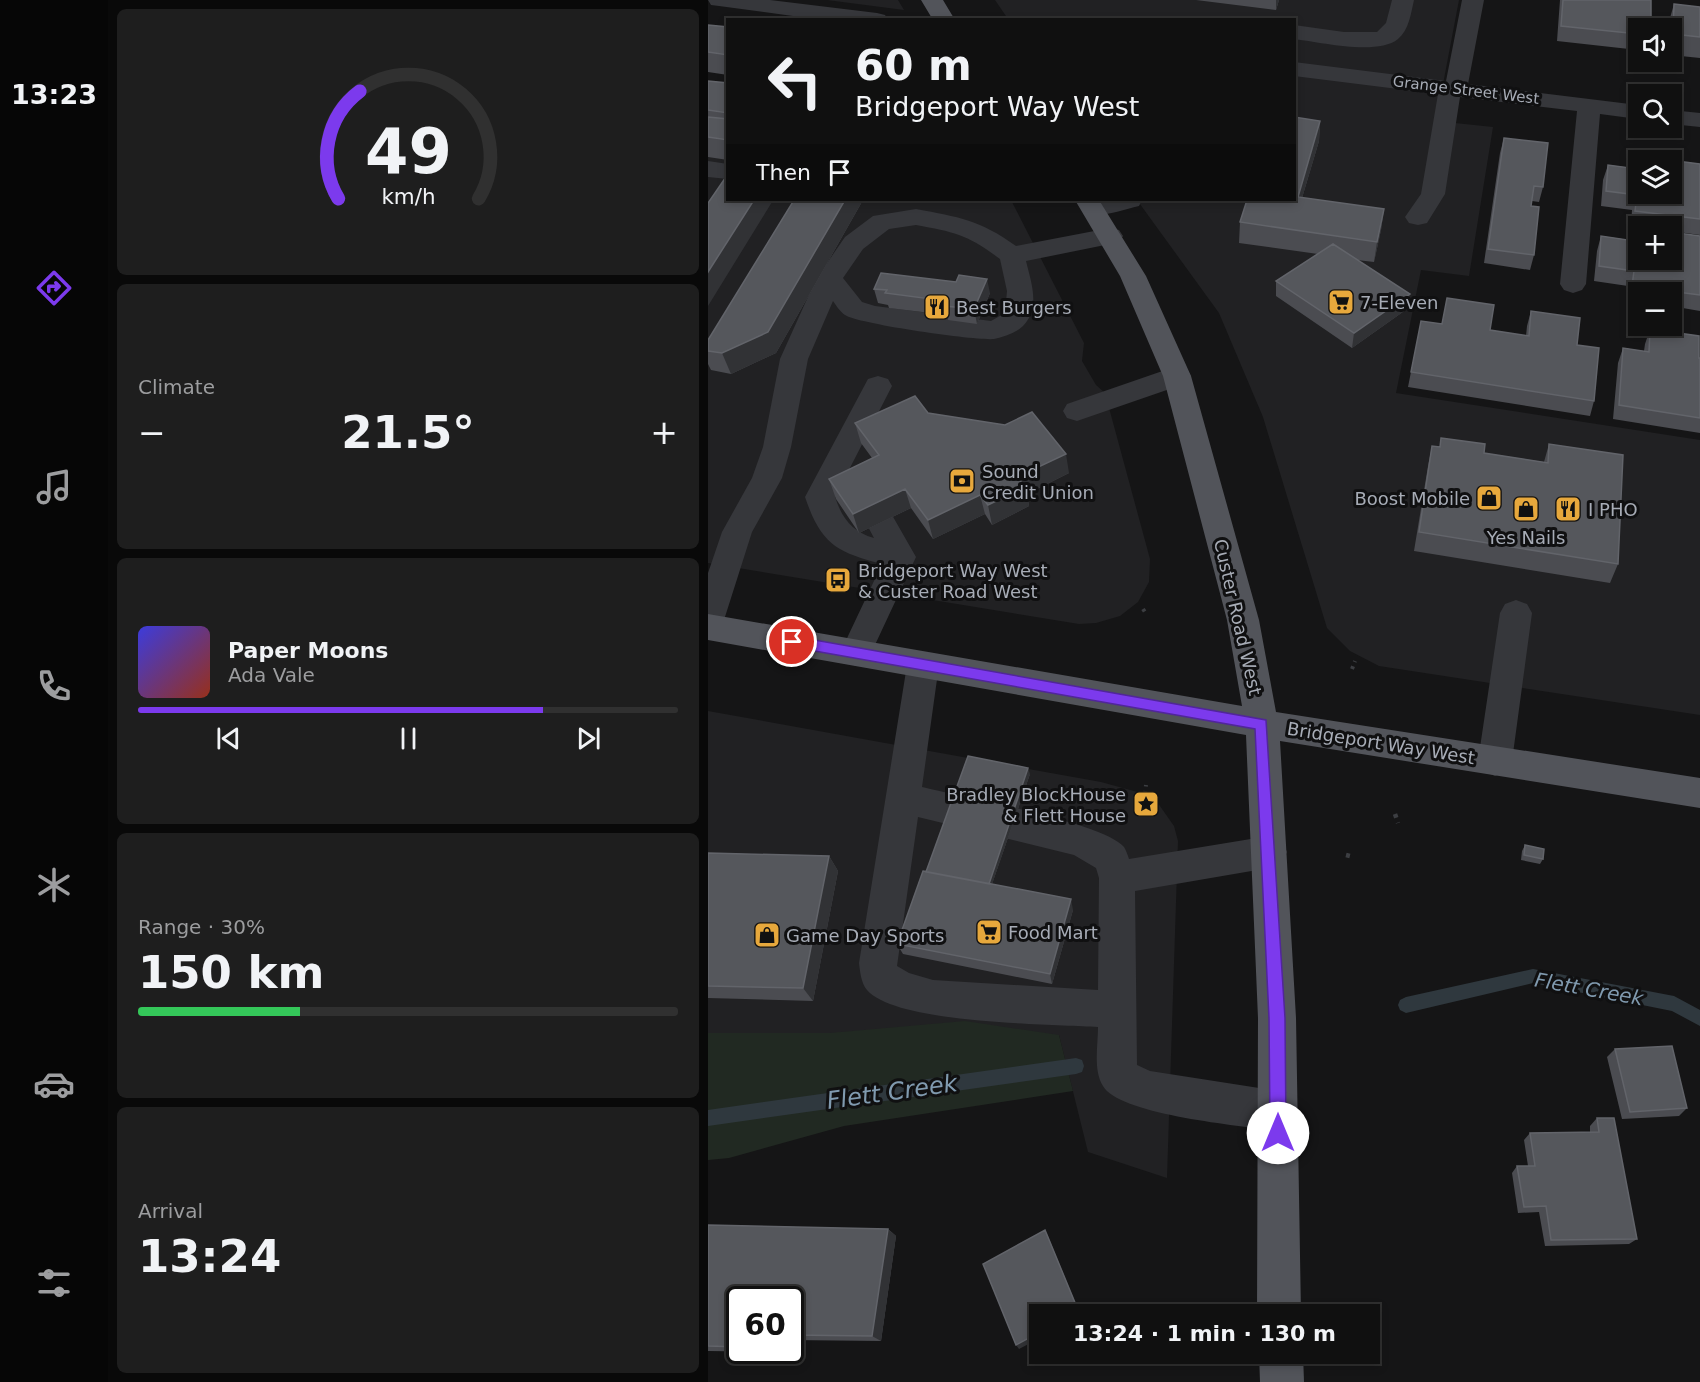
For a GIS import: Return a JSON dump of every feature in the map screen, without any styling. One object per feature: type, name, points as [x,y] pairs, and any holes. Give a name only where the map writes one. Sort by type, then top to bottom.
[{"type":"main road","points":[[932,0],[943,18]]},
{"type":"main road","name":"Custer Road West","points":[[1090,204],[1133,276],[1177,376],[1243,620],[1262,724],[1277,1018],[1279,1304]]},
{"type":"main road","name":"Bridgeport Way West","points":[[708,627],[1262,724],[1700,793]]},
{"type":"main road","points":[[1281,1364],[1282,1382]]},
{"type":"street","points":[[719,0],[861,18]]},
{"type":"street","points":[[1296,32],[1372,40],[1387,37],[1398,24],[1403,0]]},
{"type":"street","points":[[1418,217],[1433,194],[1453,88],[1473,0]]},
{"type":"street","name":"Grange Street West","points":[[1296,69],[1628,111]]},
{"type":"street","points":[[1573,284],[1588,106]]},
{"type":"street","points":[[1682,118],[1700,120]]},
{"type":"street","points":[[708,169],[725,182]]},
{"type":"street","points":[[1090,204],[1120,201]]},
{"type":"street","points":[[708,620],[737,532],[767,478],[786,411],[794,359],[830,279],[854,243],[882,222],[915,217],[955,224],[983,234],[1012,255],[1022,310],[1016,320],[1007,327],[992,330],[871,315],[853,308],[830,279]]},
{"type":"street","points":[[1012,255],[1110,236]]},
{"type":"street","points":[[810,320],[830,312],[853,308]]},
{"type":"street","points":[[1077,411],[1177,376]]},
{"type":"street","points":[[878,386],[820,497],[826,518],[845,541],[901,557]]},
{"type":"street","points":[[839,460],[859,487]]},
{"type":"street","points":[[881,522],[901,557]]},
{"type":"street","points":[[856,653],[901,557]]},
{"type":"street","points":[[1495,761],[1516,613]]},
{"type":"street","points":[[923,665],[878,963],[880,977],[901,990],[933,998],[1117,1010]]},
{"type":"street","points":[[903,798],[1074,839],[1093,846],[1111,858],[1117,878],[1117,1073],[1125,1083],[1150,1091],[1278,1111]]},
{"type":"street","points":[[1117,878],[1269,852]]},
{"type":"path","points":[[1143,609],[1147,615]]},
{"type":"path","points":[[1352,669],[1355,661]]},
{"type":"path","points":[[1145,794],[1146,784]]},
{"type":"path","points":[[1395,814],[1398,823]]},
{"type":"path","points":[[1346,855],[1354,857]]},
{"type":"shaded area","points":[[827,0],[898,0],[904,10]]},
{"type":"shaded area","points":[[995,0],[1459,0],[1436,121],[1493,127],[1469,276],[1421,270],[1396,393],[1700,440],[1700,715],[1379,666],[1350,651],[1327,628],[1263,417],[1219,313],[1138,201],[1296,201],[1296,18],[1007,18]]},
{"type":"shaded area","points":[[708,135],[726,138],[726,201],[1012,201],[1084,343],[1082,361],[1096,385],[1105,393],[1150,559],[1149,582],[1138,602],[1120,616],[1096,623],[1079,624],[708,563]]},
{"type":"shaded area","points":[[708,711],[1101,782],[1155,799],[1174,826],[1178,841],[1167,1178],[1088,1152],[1059,1035],[708,1033]]},
{"type":"shaded area","points":[[965,1021],[1059,1035],[1073,1091],[844,1126],[729,1158],[708,1160],[708,1033],[830,1033]]},
{"type":"building","points":[[1563,0],[1651,0],[1651,18],[1628,18],[1628,33],[1561,26]]},
{"type":"building","points":[[1674,4],[1700,7],[1700,37],[1682,35],[1682,18],[1674,18]]},
{"type":"building","points":[[708,25],[726,27],[726,55],[708,52]]},
{"type":"building","points":[[708,81],[726,83],[726,113],[708,110]]},
{"type":"building","points":[[708,117],[726,119],[726,140],[708,137]]},
{"type":"building","points":[[1296,117],[1320,121],[1298,197],[1384,209],[1377,242],[1240,222],[1247,201],[1296,201]]},
{"type":"building","points":[[1504,138],[1548,143],[1543,187],[1534,186],[1531,206],[1539,207],[1534,255],[1488,249]]},
{"type":"building","points":[[1682,162],[1700,164],[1700,219],[1635,211],[1636,204],[1682,204]]},
{"type":"building","points":[[1608,165],[1628,168],[1628,194],[1606,191]]},
{"type":"building","points":[[726,177],[726,201],[753,201],[708,272],[708,203]]},
{"type":"building","points":[[793,201],[844,201],[768,332],[722,353],[708,351],[708,340]]},
{"type":"building","points":[[1682,234],[1700,236],[1700,295],[1682,293],[1682,282],[1633,282],[1634,271],[1599,266],[1601,236],[1628,240],[1628,270],[1682,270]]},
{"type":"building","name":"7-Eleven","points":[[1333,244],[1410,294],[1354,333],[1276,281]]},
{"type":"building","points":[[881,273],[956,282],[959,275],[987,279],[974,309],[945,306],[947,301],[885,293],[887,290],[874,289]]},
{"type":"building","points":[[1447,298],[1494,305],[1490,330],[1529,336],[1531,311],[1580,318],[1577,345],[1599,348],[1594,401],[1411,372],[1421,321],[1442,324]]},
{"type":"building","points":[[1682,334],[1699,336],[1700,418],[1619,405],[1623,348],[1649,352],[1650,336],[1682,336]]},
{"type":"building","name":"Sound Credit Union","points":[[915,396],[928,413],[1005,425],[1032,412],[1066,454],[1017,477],[1025,487],[988,505],[980,495],[928,520],[905,489],[853,514],[829,479],[879,455],[855,423]]},
{"type":"building","points":[[1441,438],[1485,444],[1484,453],[1548,463],[1549,444],[1623,455],[1618,564],[1419,532],[1432,446],[1440,447]]},
{"type":"building","points":[[968,756],[1028,768],[989,884],[926,872]]},
{"type":"building","points":[[1525,845],[1544,849],[1543,859],[1524,855]]},
{"type":"building","name":"Game Day Sports","points":[[708,853],[829,856],[803,988],[708,986]]},
{"type":"building","name":"Food Mart","points":[[923,871],[1071,899],[1050,974],[897,944]]},
{"type":"building","points":[[1672,1046],[1687,1108],[1630,1112],[1615,1049]]},
{"type":"building","points":[[1597,1118],[1614,1118],[1637,1239],[1551,1240],[1546,1206],[1524,1207],[1517,1166],[1535,1166],[1530,1133],[1599,1132]]},
{"type":"building","points":[[708,1225],[888,1229],[872,1336],[804,1335],[804,1286],[726,1286],[726,1347],[708,1346]]},
{"type":"building","points":[[1045,1230],[1076,1304],[1029,1304],[1029,1338],[1016,1345],[983,1264]]},
{"type":"waterway","name":"Flett Creek","points":[[1406,1005],[1533,976],[1674,1004],[1700,1018]]},
{"type":"waterway","name":"Flett Creek","points":[[708,1118],[1076,1066]]},
{"type":"place","name":"7-Eleven","points":[[1341,302]]},
{"type":"place","name":"Best Burgers","points":[[937,307]]},
{"type":"place","name":"Sound Credit Union","points":[[962,481]]},
{"type":"place","name":"Boost Mobile","points":[[1489,498]]},
{"type":"place","name":"Yes Nails","points":[[1526,509]]},
{"type":"place","name":"I PHO","points":[[1568,509]]},
{"type":"place","name":"Bridgeport Way West & Custer Road West","points":[[838,580]]},
{"type":"place","name":"Bradley BlockHouse & Flett House","points":[[1146,804]]},
{"type":"place","name":"Food Mart","points":[[989,932]]},
{"type":"place","name":"Game Day Sports","points":[[767,935]]},
{"type":"route","points":[[792,642],[1262,724],[1277,1018],[1278,1133]]}]
